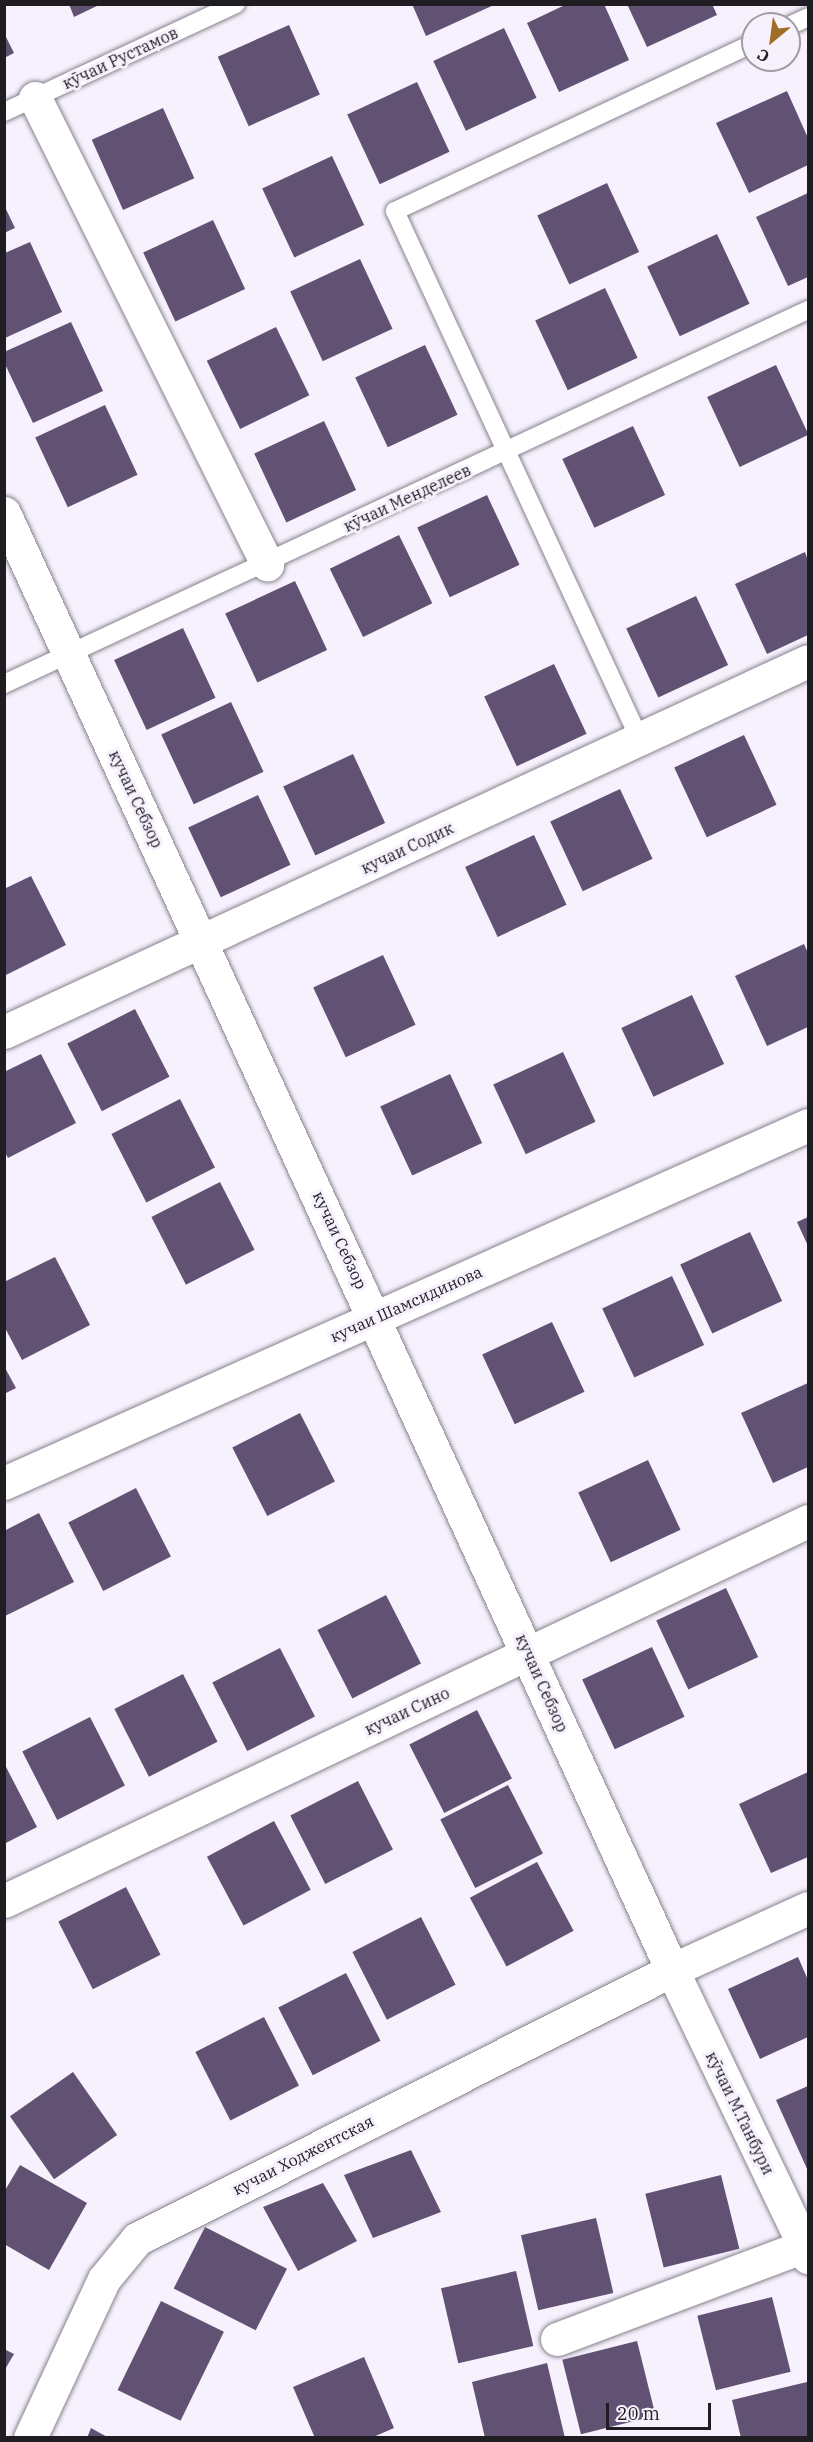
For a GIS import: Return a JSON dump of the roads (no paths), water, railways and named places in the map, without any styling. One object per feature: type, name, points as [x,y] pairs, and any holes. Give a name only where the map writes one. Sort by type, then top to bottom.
[{"type":"street","points":[[35,98],[267,564]]},
{"type":"street","name":"кучаи Себзор","points":[[4,513],[68,656],[203,941],[376,1318],[672,1970]]},
{"type":"street","name":"кучаи Содик","points":[[4,1032],[640,741],[808,661]]},
{"type":"street","name":"кучаи Шамсидинова","points":[[4,1483],[808,1125]]},
{"type":"street","name":"кучаи Сино","points":[[4,1901],[808,1521]]},
{"type":"street","name":"кучаи Ходжентская","points":[[30,2438],[104,2279],[137,2239],[672,1970],[808,1908]]},
{"type":"street","name":"кӯчаи М.Танбури","points":[[672,1970],[807,2249]]},
{"type":"street","points":[[557,2339],[807,2249]]},
{"type":"lane","name":"кӯчаи Рустамов","points":[[4,112],[236,4]]},
{"type":"lane","points":[[640,741],[509,450],[395,211],[741,49]]},
{"type":"lane","name":"кӯчаи Менделеев","points":[[4,684],[267,564],[808,309]]}]
